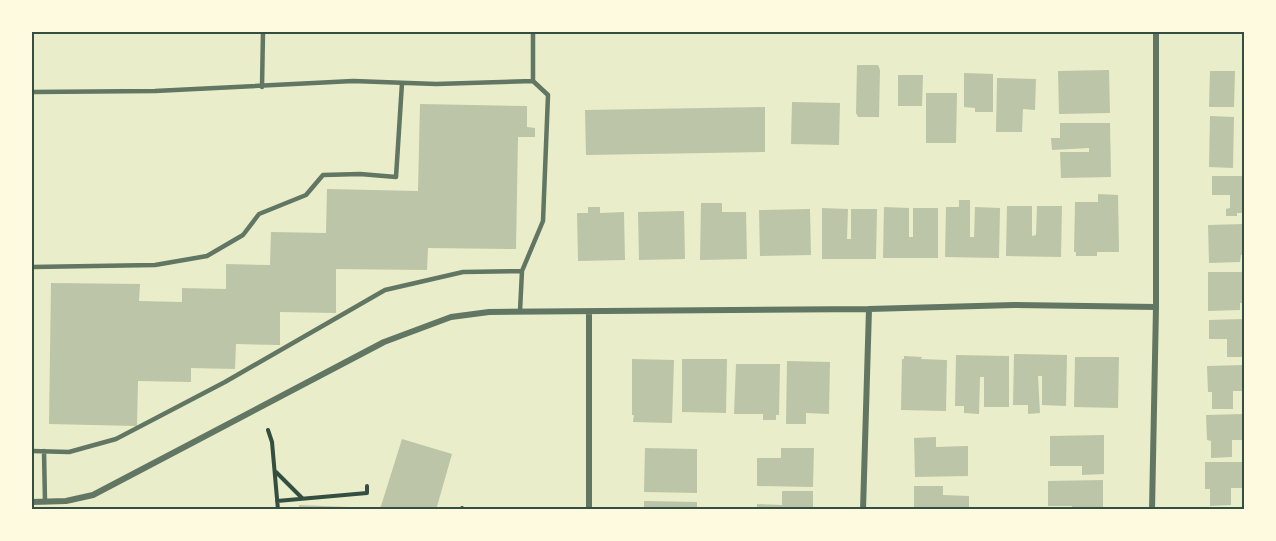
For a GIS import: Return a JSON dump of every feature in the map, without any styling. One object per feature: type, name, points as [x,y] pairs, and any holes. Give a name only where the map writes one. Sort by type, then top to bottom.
[{"type":"street","points":[[1152,510],[1156,307],[1156,32]]},
{"type":"street","points":[[32,502],[66,501],[93,495],[384,342],[451,317],[489,312],[869,309],[1014,305],[1156,307]]},
{"type":"street","points":[[863,510],[869,309]]},
{"type":"street","points":[[589,312],[589,510]]},
{"type":"lane","points":[[262,87],[263,32]]},
{"type":"lane","points":[[533,32],[533,81]]},
{"type":"lane","points":[[32,92],[155,91],[353,81],[436,84],[533,81],[548,95],[543,221],[522,272],[520,312]]},
{"type":"lane","points":[[32,267],[155,265],[207,256],[243,235],[259,214],[306,195],[323,175],[360,174],[396,177],[402,83]]},
{"type":"lane","points":[[32,451],[69,452],[116,439],[225,382],[385,290],[463,272],[522,272]]},
{"type":"lane","points":[[44,451],[45,501]]},
{"type":"path","points":[[268,430],[276,472],[278,510]]},
{"type":"path","points":[[276,472],[303,499]]},
{"type":"path","points":[[278,501],[367,493],[367,486]]},
{"type":"building","points":[[857,65],[878,65],[880,70],[879,117],[858,117],[856,113]]},
{"type":"building","points":[[1109,70],[1110,113],[1059,114],[1058,71]]},
{"type":"building","points":[[1210,71],[1235,71],[1234,107],[1209,107]]},
{"type":"building","points":[[964,73],[993,74],[993,112],[975,112],[975,108],[964,107]]},
{"type":"building","points":[[898,75],[923,75],[922,106],[898,106]]},
{"type":"building","points":[[997,78],[1036,79],[1035,110],[1023,109],[1022,132],[996,132]]},
{"type":"building","points":[[926,93],[957,93],[956,143],[926,143]]},
{"type":"building","points":[[792,102],[840,103],[839,145],[791,144]]},
{"type":"building","points":[[420,104],[527,106],[527,127],[535,128],[535,137],[518,137],[516,249],[428,248],[427,270],[336,269],[336,313],[280,312],[280,345],[236,344],[235,369],[191,368],[191,382],[138,381],[137,426],[49,424],[51,283],[140,284],[139,301],[182,302],[182,288],[226,289],[226,264],[270,265],[271,232],[326,233],[327,189],[418,191]]},
{"type":"building","points":[[765,107],[765,152],[586,155],[585,110]]},
{"type":"building","points":[[1210,116],[1234,117],[1233,168],[1209,167]]},
{"type":"building","points":[[1060,123],[1110,123],[1111,177],[1061,178],[1060,152],[1089,152],[1089,148],[1052,150],[1051,138],[1060,138]]},
{"type":"building","points":[[1212,176],[1244,176],[1244,213],[1237,213],[1237,216],[1226,216],[1226,209],[1230,208],[1230,195],[1212,195]]},
{"type":"building","points":[[1098,194],[1118,195],[1119,252],[1097,252],[1097,256],[1076,256],[1074,252],[1075,202],[1098,202]]},
{"type":"building","points":[[959,200],[970,200],[970,237],[974,237],[975,207],[1000,208],[999,258],[945,257],[946,207],[959,207]]},
{"type":"building","points":[[701,203],[722,203],[722,212],[746,212],[747,259],[700,260]]},
{"type":"building","points":[[1007,206],[1032,206],[1032,236],[1036,235],[1037,206],[1062,206],[1061,257],[1006,256]]},
{"type":"building","points":[[588,207],[600,207],[600,213],[624,212],[625,260],[578,261],[577,213],[588,213]]},
{"type":"building","points":[[884,207],[909,208],[909,237],[913,237],[913,208],[938,208],[938,258],[883,258]]},
{"type":"building","points":[[822,208],[848,209],[847,239],[851,239],[851,209],[877,209],[876,259],[822,259]]},
{"type":"building","points":[[810,209],[811,255],[760,256],[759,210]]},
{"type":"building","points":[[684,211],[685,259],[639,260],[638,212]]},
{"type":"building","points":[[1244,224],[1244,255],[1241,255],[1240,262],[1209,263],[1208,225]]},
{"type":"building","points":[[1208,272],[1244,272],[1244,303],[1240,303],[1240,310],[1208,311]]},
{"type":"building","points":[[1244,319],[1244,357],[1227,357],[1227,339],[1209,339],[1209,320]]},
{"type":"building","points":[[1014,354],[1067,355],[1066,406],[1042,405],[1042,376],[1038,376],[1040,413],[1028,414],[1028,405],[1013,405]]},
{"type":"building","points":[[956,355],[1009,356],[1009,407],[984,407],[984,377],[980,377],[979,414],[964,413],[964,406],[955,406]]},
{"type":"building","points":[[904,356],[947,360],[946,411],[901,410],[902,359]]},
{"type":"building","points":[[1075,357],[1119,357],[1118,408],[1074,407]]},
{"type":"building","points":[[632,359],[674,360],[672,423],[633,422]]},
{"type":"building","points":[[682,359],[727,359],[726,413],[682,412]]},
{"type":"building","points":[[787,361],[830,362],[829,414],[806,413],[806,424],[786,424]]},
{"type":"building","points":[[736,364],[780,364],[779,415],[776,415],[776,420],[763,420],[763,414],[734,414]]},
{"type":"building","points":[[1244,365],[1244,391],[1233,391],[1233,409],[1212,409],[1212,392],[1208,392],[1207,366]]},
{"type":"building","points":[[1244,414],[1244,440],[1232,440],[1232,457],[1211,458],[1211,441],[1207,440],[1206,415]]},
{"type":"building","points":[[1104,435],[1104,474],[1082,475],[1082,466],[1050,466],[1050,436]]},
{"type":"building","points":[[936,437],[936,447],[968,446],[968,476],[915,477],[914,438]]},
{"type":"building","points":[[402,439],[452,454],[436,510],[377,510],[381,506]]},
{"type":"building","points":[[645,448],[697,449],[697,493],[644,492]]},
{"type":"building","points":[[781,448],[814,448],[813,487],[757,486],[757,458],[781,458]]},
{"type":"building","points":[[1205,462],[1244,462],[1244,488],[1231,488],[1231,505],[1210,506],[1210,489],[1205,489]]},
{"type":"building","points":[[1103,480],[1103,510],[1072,510],[1072,506],[1048,506],[1048,481]]},
{"type":"building","points":[[914,486],[943,486],[943,495],[969,496],[969,510],[914,510]]},
{"type":"building","points":[[782,491],[813,491],[813,510],[757,510],[757,504],[782,505]]},
{"type":"building","points":[[644,501],[697,502],[697,510],[644,510]]},
{"type":"building","points":[[299,505],[374,508],[374,510],[299,510]]}]
